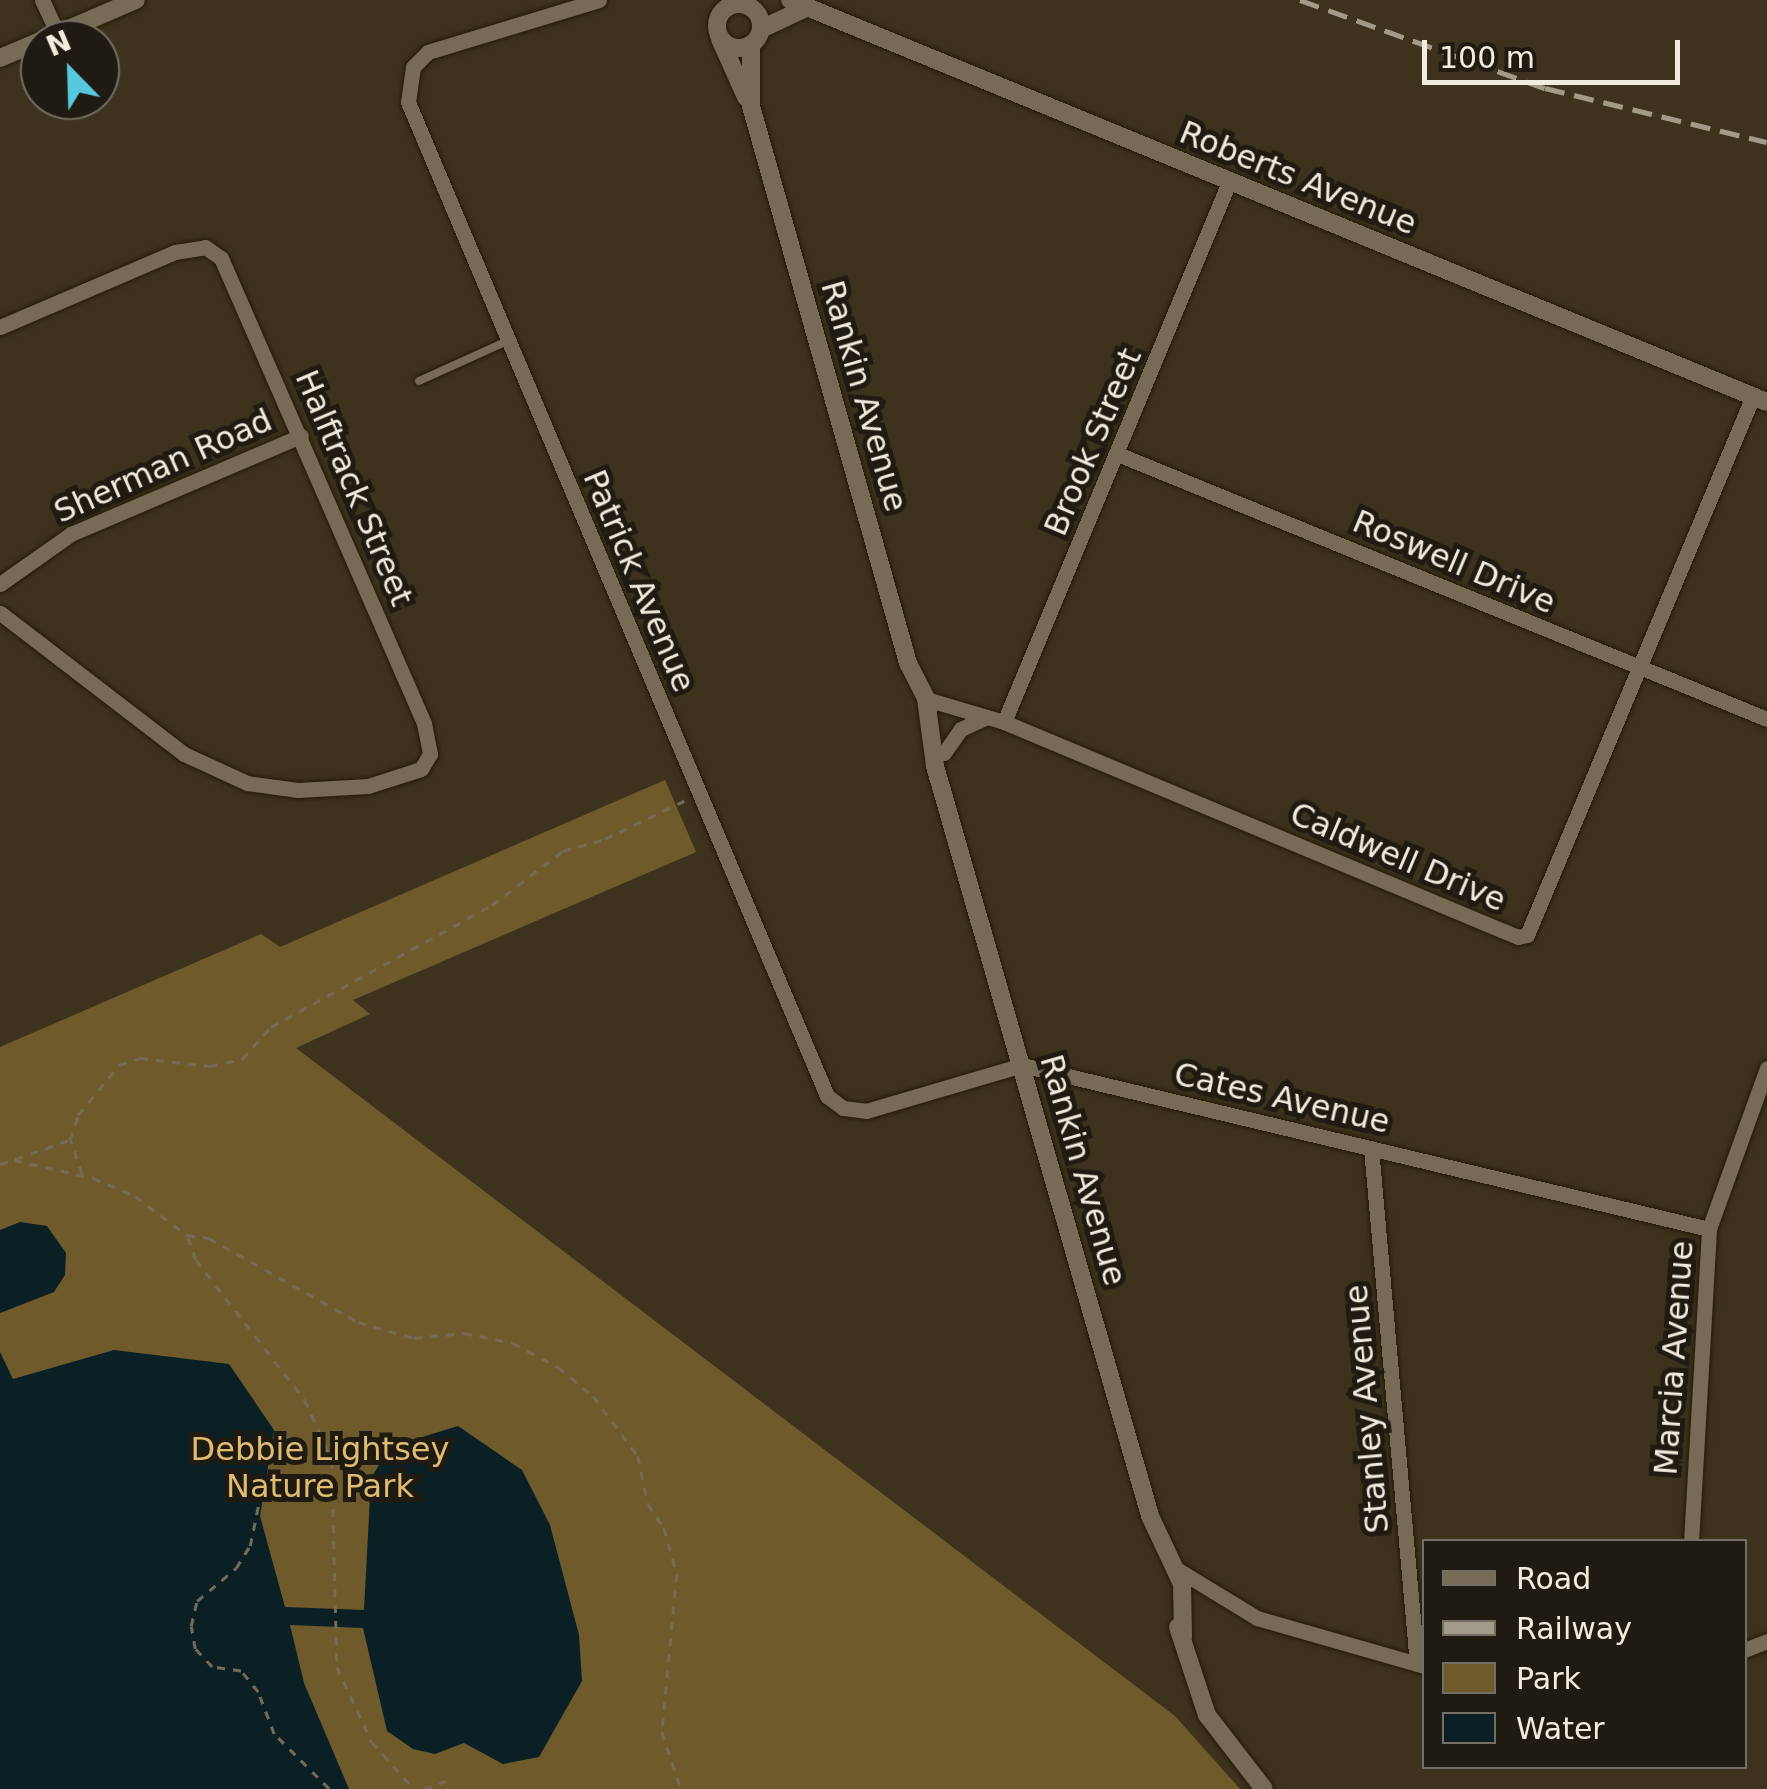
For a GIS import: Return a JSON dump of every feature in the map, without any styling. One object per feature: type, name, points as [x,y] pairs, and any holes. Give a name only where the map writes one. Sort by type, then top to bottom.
[{"type":"street","points":[[89,20],[136,0]]},
{"type":"street","name":"Patrick Avenue","points":[[599,0],[441,45],[413,67],[408,102],[701,793],[814,1071],[843,1108]]},
{"type":"street","points":[[748,2],[756,37],[730,46],[719,18],[748,2]]},
{"type":"street","name":"Roberts Avenue","points":[[756,37],[798,4],[1760,399]]},
{"type":"street","name":"Rankin Avenue","points":[[719,18],[751,106],[908,663],[926,699],[944,753],[942,784]]},
{"type":"street","name":"Rankin Avenue","points":[[751,106],[756,37]]},
{"type":"street","name":"Brook Street","points":[[1004,722],[1120,455],[1230,182]]},
{"type":"street","name":"Halftrack Street","points":[[0,327],[174,252],[204,247],[232,275],[424,723],[427,763],[368,786],[298,790],[247,783],[184,754],[0,614]]},
{"type":"street","name":"Caldwell Drive","points":[[926,699],[1004,722],[1518,936],[1527,935],[1541,913],[1640,670],[1760,399]]},
{"type":"street","name":"Sherman Road","points":[[0,584],[71,534],[301,436]]},
{"type":"street","name":"Roswell Drive","points":[[1120,455],[1767,719]]},
{"type":"street","name":"Rankin Avenue","points":[[926,699],[942,784],[1150,1516],[1176,1568],[1183,1637],[1207,1715],[1264,1789]]},
{"type":"street","points":[[944,753],[961,729],[985,718]]},
{"type":"street","name":"Cates Avenue","points":[[843,1108],[866,1111],[1022,1065],[1709,1229]]},
{"type":"street","name":"Marcia Avenue","points":[[1691,1539],[1709,1229],[1767,1068]]},
{"type":"street","name":"Stanley Avenue","points":[[1371,1148],[1421,1665]]},
{"type":"street","points":[[1176,1568],[1258,1618],[1421,1665]]},
{"type":"lane","points":[[420,381],[507,342]]},
{"type":"path","points":[[82,1176],[70,1140],[78,1115],[120,1065],[140,1058],[210,1066],[242,1059],[271,1027],[492,904],[562,850],[606,839],[701,793]]},
{"type":"path","points":[[0,1164],[70,1140]]},
{"type":"path","points":[[14,1160],[82,1176],[135,1196],[187,1235],[207,1274],[305,1400],[332,1461],[336,1668],[372,1742],[414,1789]]},
{"type":"path","points":[[187,1235],[209,1238],[358,1322],[414,1338],[464,1332],[513,1343],[558,1366],[593,1396],[638,1456],[648,1504],[664,1528],[677,1574],[662,1732],[681,1789]]},
{"type":"path","points":[[329,1789],[274,1734],[258,1692],[241,1670],[212,1667],[195,1649],[191,1626],[197,1601],[236,1568],[250,1546],[260,1496],[284,1479],[314,1480],[334,1486]]},
{"type":"path","points":[[314,1789],[322,1782]]},
{"type":"path","points":[[424,1789],[446,1782]]},
{"type":"green space","name":"Debbie Lightsey Nature Park","points":[[665,780],[696,852],[353,1000],[370,1014],[296,1048],[1175,1716],[1240,1789],[0,1789],[0,1047],[261,934],[280,947]]},
{"type":"water","points":[[20,1222],[47,1226],[66,1253],[65,1275],[54,1292],[0,1313],[0,1230]]},
{"type":"water","points":[[114,1350],[229,1364],[274,1430],[260,1516],[285,1607],[364,1610],[371,1478],[390,1447],[458,1426],[522,1470],[550,1525],[579,1635],[582,1681],[539,1757],[503,1764],[464,1743],[435,1754],[413,1749],[387,1731],[363,1628],[290,1625],[304,1683],[349,1789],[0,1789],[0,1352],[13,1379]]},
{"type":"railway","points":[[1300,0],[1545,88],[1767,142]]}]
